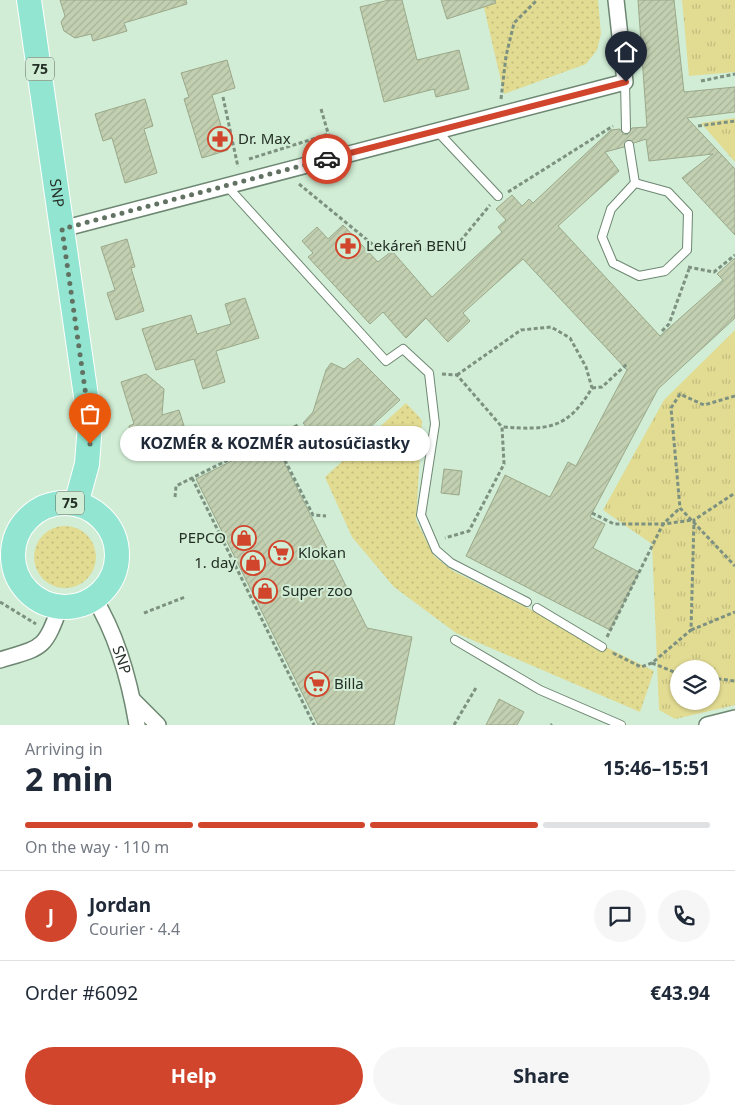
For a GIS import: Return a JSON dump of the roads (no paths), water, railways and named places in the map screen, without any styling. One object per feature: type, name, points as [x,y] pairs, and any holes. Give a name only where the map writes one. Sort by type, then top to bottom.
[{"type":"main road","name":"SNP","points":[[29,0],[90,424],[87,464],[76,504]]},
{"type":"main road","name":"75","points":[[64,503],[76,504],[93,511],[106,523],[116,545],[117,557],[111,580],[94,598],[84,604],[60,607],[36,599],[19,580],[9,528],[42,508],[64,503]]},
{"type":"street","points":[[62,229],[626,82],[616,0]]},
{"type":"street","name":"SNP","points":[[94,598],[111,630],[133,700],[137,725]]},
{"type":"street","points":[[0,660],[37,649],[44,644],[60,607]]},
{"type":"street","points":[[133,700],[158,725]]},
{"type":"street","points":[[707,725],[735,718]]},
{"type":"lane","points":[[626,82],[626,125]]},
{"type":"lane","points":[[437,131],[498,196]]},
{"type":"lane","points":[[629,145],[635,183]]},
{"type":"lane","points":[[234,183],[386,361],[403,349],[429,373],[435,424],[421,515],[436,550],[451,563],[527,602]]},
{"type":"lane","points":[[635,183],[668,192],[688,213],[687,250],[664,271],[639,276],[614,263],[602,237],[611,209],[635,183]]},
{"type":"lane","points":[[538,608],[602,647]]},
{"type":"lane","points":[[455,640],[540,690],[621,725]]},
{"type":"place","name":"Dr. Max","points":[[220,139]]},
{"type":"place","name":"Lekáreň BENU","points":[[348,246]]},
{"type":"place","name":"KOZMÉR & KOZMÉR autosúčiastky","points":[[90,444]]},
{"type":"place","name":"PEPCO","points":[[244,538]]},
{"type":"place","name":"Klokan","points":[[281,553]]},
{"type":"place","name":"1. day","points":[[253,563]]},
{"type":"place","name":"Super zoo","points":[[265,591]]},
{"type":"place","name":"Billa","points":[[317,684]]}]
